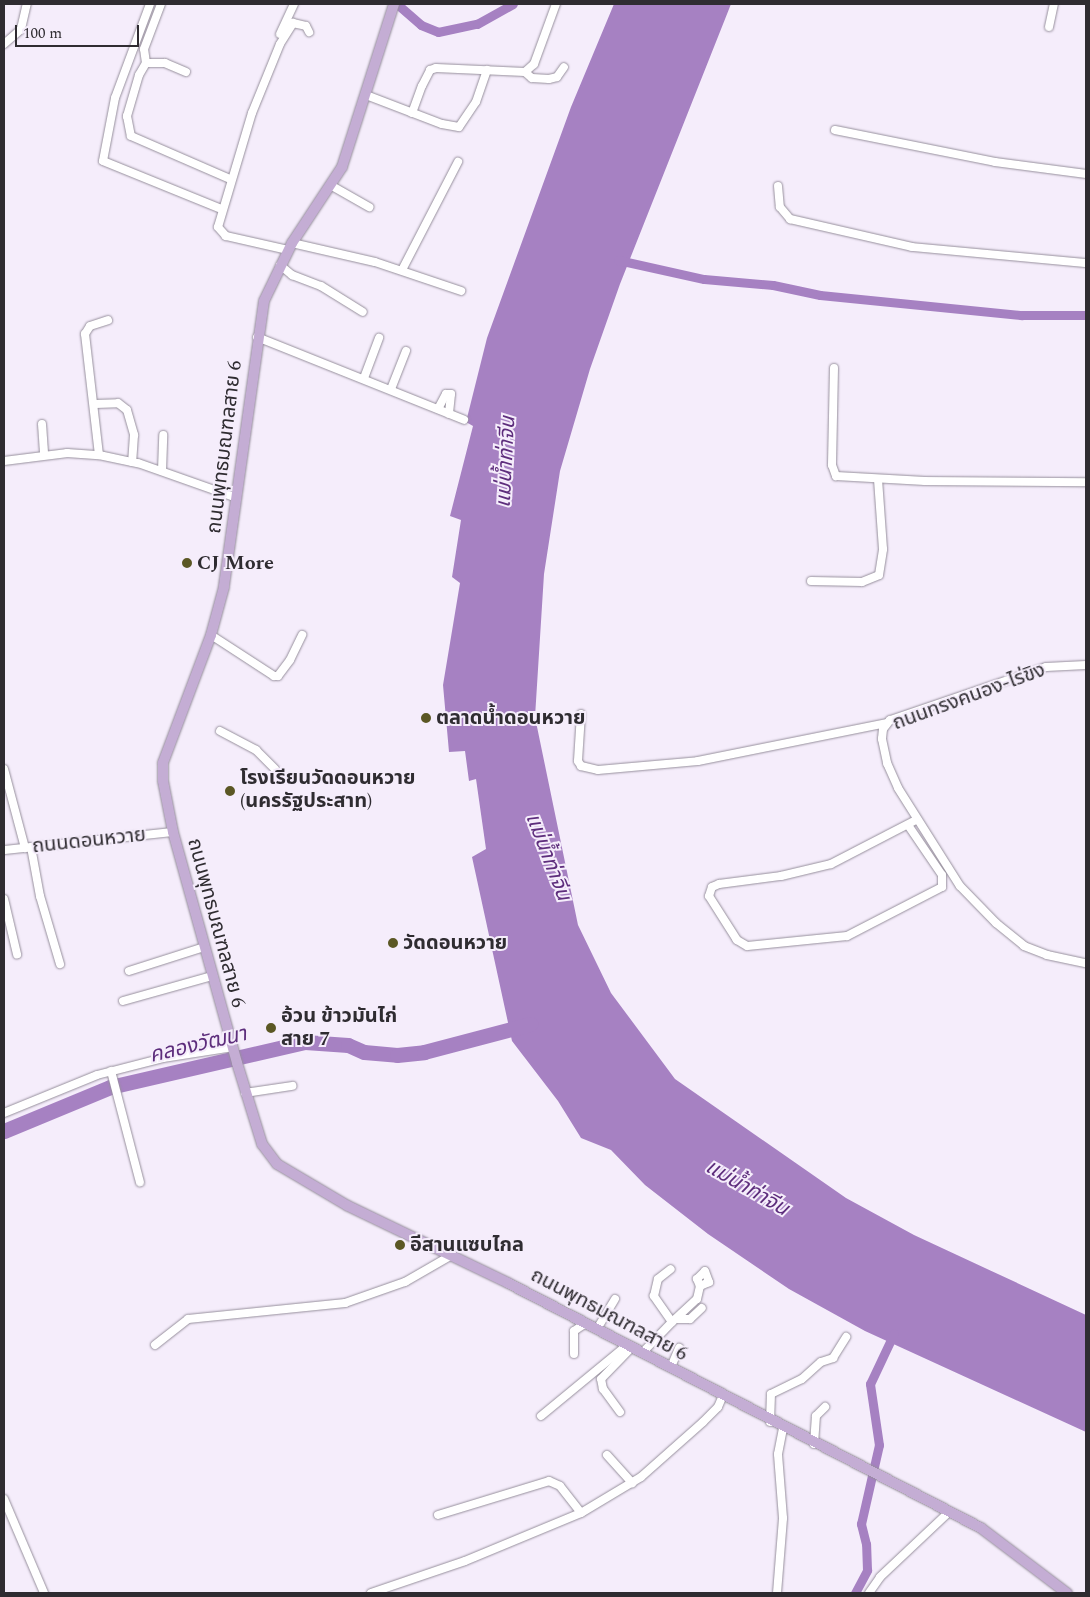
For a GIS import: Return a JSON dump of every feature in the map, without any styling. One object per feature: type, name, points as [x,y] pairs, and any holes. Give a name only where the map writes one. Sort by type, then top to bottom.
[{"type":"main road","name":"ถนนพุทธมณฑลสาย 6","points":[[393,7],[342,167],[332,186],[290,246],[264,301],[257,337],[224,587],[211,635],[163,763],[163,781],[173,832],[234,1055],[262,1144],[277,1164],[348,1206],[549,1304],[671,1367],[770,1422],[949,1512],[1000,1541],[1067,1593]]},
{"type":"street","points":[[4,44],[21,29],[27,4]]},
{"type":"street","points":[[150,4],[115,98],[103,161],[221,209]]},
{"type":"street","points":[[161,4],[144,49],[146,63],[139,75],[127,116],[131,136],[230,179]]},
{"type":"street","points":[[280,44],[280,33],[293,4]]},
{"type":"street","points":[[525,72],[534,64],[556,4]]},
{"type":"street","points":[[1049,26],[1054,4]]},
{"type":"street","points":[[309,32],[306,26],[293,23],[280,44],[230,179],[221,209],[218,228],[220,233],[402,270],[461,291]]},
{"type":"street","points":[[146,63],[165,63],[186,72]]},
{"type":"street","points":[[412,113],[430,70],[525,72],[532,78],[549,79],[557,77],[564,68]]},
{"type":"street","points":[[366,95],[412,113],[459,127],[476,102],[487,70]]},
{"type":"street","points":[[835,130],[995,162],[1086,174]]},
{"type":"street","points":[[402,270],[458,162]]},
{"type":"street","points":[[332,186],[369,207]]},
{"type":"street","points":[[778,186],[780,207],[790,219],[912,247],[1086,262]]},
{"type":"street","points":[[280,265],[306,283],[321,286],[363,312]]},
{"type":"street","points":[[99,455],[86,334],[90,326],[108,320]]},
{"type":"street","points":[[257,337],[364,378],[464,420]]},
{"type":"street","points":[[364,378],[379,338]]},
{"type":"street","points":[[391,389],[406,351]]},
{"type":"street","points":[[834,368],[833,473],[836,476],[878,480],[1086,482]]},
{"type":"street","points":[[438,409],[446,394],[451,394],[449,414]]},
{"type":"street","points":[[95,404],[118,404],[127,410],[134,435],[132,462]]},
{"type":"street","points":[[42,424],[44,455]]},
{"type":"street","points":[[162,471],[163,435]]},
{"type":"street","points":[[4,461],[44,455],[99,455],[162,471],[237,498]]},
{"type":"street","points":[[811,581],[862,582],[880,575],[883,549],[878,480]]},
{"type":"street","points":[[211,635],[274,676],[278,676],[290,660],[302,635]]},
{"type":"street","name":"ถนนทรงคนอง-ไร่ขิง","points":[[1086,665],[1046,667],[886,723],[882,739],[887,763],[916,820],[960,886],[996,923],[1024,946],[1047,955],[1086,963]]},
{"type":"street","points":[[581,714],[578,761],[581,766],[598,770],[698,761],[886,723]]},
{"type":"street","points":[[220,731],[256,750],[275,770]]},
{"type":"street","points":[[4,769],[28,847],[60,964]]},
{"type":"street","points":[[908,825],[942,875],[942,887],[846,936],[747,946],[737,940],[709,896],[712,887],[719,884],[781,876],[831,864],[916,820]]},
{"type":"street","name":"ถนนดอนหวาย","points":[[4,850],[173,832]]},
{"type":"street","points":[[4,900],[17,954]]},
{"type":"street","points":[[129,970],[204,947]]},
{"type":"street","points":[[123,1001],[212,976]]},
{"type":"street","points":[[4,1113],[59,1088],[111,1071],[234,1055]]},
{"type":"street","points":[[111,1071],[140,1182]]},
{"type":"street","points":[[245,1092],[292,1086]]},
{"type":"street","points":[[155,1345],[188,1319],[345,1303],[405,1282],[452,1256]]},
{"type":"street","points":[[671,1268],[658,1278],[654,1296],[674,1320]]},
{"type":"street","points":[[642,1353],[697,1299],[700,1286]]},
{"type":"street","points":[[598,1329],[615,1299]]},
{"type":"street","points":[[674,1320],[690,1319],[702,1308]]},
{"type":"street","points":[[574,1354],[574,1332],[586,1323]]},
{"type":"street","points":[[770,1422],[771,1394],[802,1379],[821,1362],[833,1358],[846,1337]]},
{"type":"street","points":[[620,1412],[603,1390],[601,1379],[629,1346]]},
{"type":"street","points":[[541,1416],[629,1346]]},
{"type":"street","points":[[671,1367],[679,1348]]},
{"type":"street","points":[[371,1593],[473,1558],[581,1514],[632,1483],[703,1422],[718,1407],[723,1395]]},
{"type":"street","points":[[814,1444],[816,1416],[825,1407]]},
{"type":"street","points":[[777,1593],[783,1518],[778,1454],[783,1428]]},
{"type":"street","points":[[607,1455],[632,1483]]},
{"type":"street","points":[[438,1515],[549,1480],[560,1486],[581,1514]]},
{"type":"street","points":[[4,1499],[44,1593]]},
{"type":"street","points":[[872,1591],[949,1512]]},
{"type":"water","name":"แม่น้ำท่าจีน","points":[[614,4],[731,4],[620,284],[590,369],[560,471],[544,574],[535,717],[578,925],[611,993],[675,1079],[846,1198],[914,1235],[1086,1315],[1086,1432],[865,1331],[789,1289],[708,1234],[645,1185],[611,1150],[581,1138],[558,1101],[512,1041],[472,857],[486,849],[476,779],[469,781],[465,751],[449,752],[443,685],[460,583],[452,577],[461,520],[450,516],[473,426],[466,422],[487,338],[571,107]]},
{"type":"waterway","points":[[397,4],[421,25],[438,32],[477,24],[513,4]]},
{"type":"waterway","points":[[618,260],[704,279],[773,285],[820,295],[1022,315],[1086,315]]},
{"type":"waterway","name":"คลองวัฒนา","points":[[4,1131],[110,1087],[305,1042],[348,1045],[364,1052],[397,1055],[424,1052],[530,1024]]},
{"type":"waterway","points":[[855,1593],[867,1570],[866,1544],[861,1524],[879,1445],[870,1384],[894,1333]]},
{"type":"place","name":"CJ More","points":[[187,563]]},
{"type":"place","name":"ตลาดน้ำดอนหวาย","points":[[426,718]]},
{"type":"place","name":"โรงเรียนวัดดอนหวาย (นครรัฐประสาท)","points":[[230,791]]},
{"type":"place","name":"วัดดอนหวาย","points":[[393,943]]},
{"type":"place","name":"อ้วน ข้าวมันไก่ สาย 7","points":[[271,1028]]},
{"type":"place","name":"อีสานแซบไกล","points":[[400,1245]]}]
